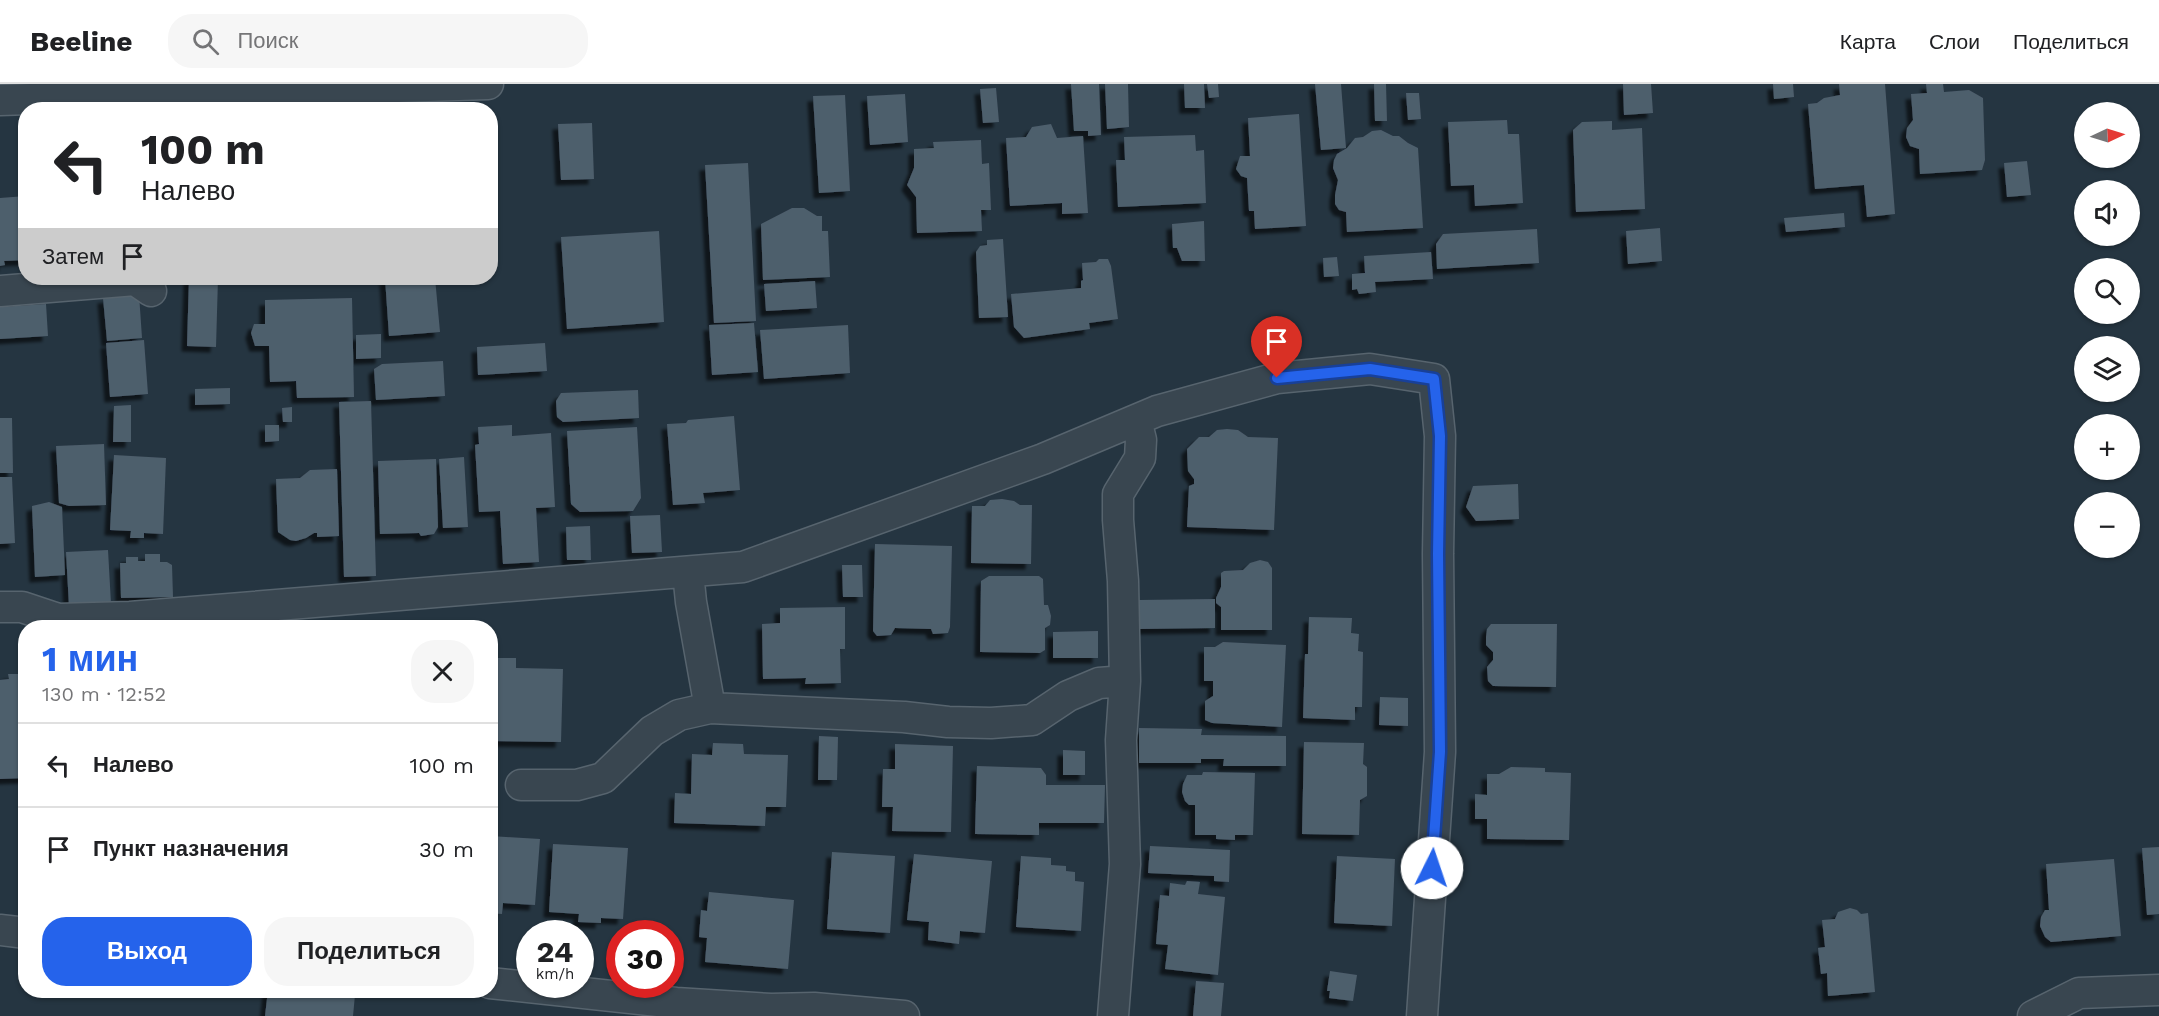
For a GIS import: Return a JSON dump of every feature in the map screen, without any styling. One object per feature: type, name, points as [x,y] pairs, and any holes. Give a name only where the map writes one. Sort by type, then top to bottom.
[{"type":"street","points":[[0,100],[488,84]]},
{"type":"street","points":[[0,291],[74,285]]},
{"type":"street","points":[[142,285],[151,291]]},
{"type":"street","points":[[0,608],[22,607],[58,619],[130,617],[743,567],[1043,459],[1157,411],[1277,378],[1370,369],[1434,379],[1440,436],[1438,566],[1440,752],[1422,1016]]},
{"type":"street","points":[[1113,1016],[1125,864],[1121,740],[1125,681],[1118,494],[1140,458],[1141,440],[1136,420]]},
{"type":"street","points":[[688,572],[710,708]]},
{"type":"street","points":[[521,785],[577,785],[603,778],[652,732],[679,715],[710,708],[991,723],[1032,720],[1068,696],[1099,683],[1125,681]]},
{"type":"street","points":[[0,930],[18,932]]},
{"type":"street","points":[[498,983],[676,1003],[771,1009],[814,1008],[904,1016]]},
{"type":"street","points":[[2033,1016],[2079,993],[2159,990]]},
{"type":"building","points":[[1071,84],[1099,84],[1101,135],[1088,136],[1088,131],[1074,131]]},
{"type":"building","points":[[1105,84],[1128,84],[1129,127],[1107,129]]},
{"type":"building","points":[[1184,84],[1204,84],[1205,108],[1185,108]]},
{"type":"building","points":[[1207,84],[1218,84],[1219,97],[1209,98]]},
{"type":"building","points":[[1315,84],[1341,84],[1346,148],[1321,150]]},
{"type":"building","points":[[1374,84],[1386,84],[1387,121],[1375,121]]},
{"type":"building","points":[[1623,84],[1651,84],[1653,113],[1624,115]]},
{"type":"building","points":[[1773,84],[1793,84],[1794,97],[1774,99]]},
{"type":"building","points":[[1839,84],[1885,84],[1895,214],[1867,217],[1864,185],[1815,189],[1808,104],[1840,95]]},
{"type":"building","points":[[1926,84],[1943,84],[1944,92],[1969,90],[1983,98],[1985,160],[1982,170],[1920,174],[1919,149],[1910,146],[1906,137],[1907,128],[1913,120],[1911,94],[1927,93]]},
{"type":"building","points":[[996,88],[999,122],[983,123],[980,89]]},
{"type":"building","points":[[1406,93],[1419,93],[1421,119],[1408,120]]},
{"type":"building","points":[[905,94],[908,142],[870,145],[867,96]]},
{"type":"building","points":[[845,95],[850,191],[819,193],[813,96]]},
{"type":"building","points":[[1299,114],[1306,226],[1255,229],[1254,211],[1249,211],[1247,178],[1241,176],[1236,169],[1240,156],[1250,156],[1248,118]]},
{"type":"building","points":[[1507,120],[1508,134],[1519,134],[1523,203],[1475,206],[1474,185],[1451,186],[1448,122]]},
{"type":"building","points":[[1612,121],[1612,130],[1642,128],[1645,209],[1576,212],[1573,130],[1582,122]]},
{"type":"building","points":[[592,123],[594,179],[561,180],[558,124]]},
{"type":"building","points":[[1051,124],[1057,138],[1083,136],[1088,213],[1062,214],[1062,203],[1010,206],[1006,138],[1026,137],[1032,127]]},
{"type":"building","points":[[1381,130],[1393,136],[1399,136],[1418,148],[1423,228],[1347,232],[1346,212],[1339,210],[1335,204],[1338,180],[1333,168],[1334,160],[1337,154],[1347,148],[1355,138]]},
{"type":"building","points":[[1195,135],[1196,151],[1204,150],[1206,203],[1118,207],[1116,160],[1125,160],[1124,137]]},
{"type":"building","points":[[981,140],[982,164],[989,163],[991,210],[981,210],[982,231],[917,233],[916,197],[907,185],[914,168],[914,149],[934,148],[933,142]]},
{"type":"building","points":[[2027,161],[2031,195],[2007,197],[2004,163]]},
{"type":"building","points":[[748,163],[756,321],[714,323],[705,165]]},
{"type":"building","points":[[18,197],[18,260],[4,261],[5,265],[0,266],[0,198]]},
{"type":"building","points":[[792,208],[804,208],[817,216],[822,216],[822,231],[828,231],[830,277],[763,280],[761,224]]},
{"type":"building","points":[[1844,213],[1845,227],[1786,232],[1784,218]]},
{"type":"building","points":[[1204,221],[1205,261],[1182,261],[1177,248],[1173,248],[1172,224]]},
{"type":"building","points":[[1660,228],[1662,261],[1628,264],[1626,231]]},
{"type":"building","points":[[1537,229],[1539,263],[1437,269],[1436,244],[1443,234]]},
{"type":"building","points":[[659,231],[664,322],[567,329],[561,237]]},
{"type":"building","points":[[1003,239],[1008,317],[979,318],[976,252],[980,246],[987,245],[987,240]]},
{"type":"building","points":[[1431,252],[1433,279],[1375,282],[1376,292],[1359,294],[1357,289],[1352,290],[1352,274],[1365,273],[1364,256]]},
{"type":"building","points":[[1337,257],[1339,276],[1324,277],[1323,258]]},
{"type":"building","points":[[1099,259],[1108,259],[1111,266],[1118,319],[1089,323],[1090,329],[1024,338],[1014,327],[1011,294],[1081,288],[1082,263],[1096,262]]},
{"type":"building","points":[[815,281],[817,308],[766,311],[764,284]]},
{"type":"building","points":[[189,285],[218,285],[216,347],[187,346]]},
{"type":"building","points":[[385,285],[436,285],[440,332],[389,336]]},
{"type":"building","points":[[139,294],[142,338],[107,341],[103,298]]},
{"type":"building","points":[[352,298],[354,397],[297,398],[296,381],[270,382],[269,346],[255,346],[251,333],[254,324],[265,324],[265,300]]},
{"type":"building","points":[[46,304],[48,336],[0,339],[0,307]]},
{"type":"building","points":[[754,323],[758,372],[712,375],[709,325]]},
{"type":"building","points":[[848,325],[850,373],[764,379],[760,330]]},
{"type":"building","points":[[381,334],[381,358],[356,359],[356,335]]},
{"type":"building","points":[[144,340],[148,394],[110,397],[106,343]]},
{"type":"building","points":[[545,343],[547,371],[478,375],[477,347]]},
{"type":"building","points":[[443,361],[445,396],[376,400],[374,369],[382,364]]},
{"type":"building","points":[[230,388],[230,404],[195,405],[195,389]]},
{"type":"building","points":[[638,390],[639,418],[563,422],[557,417],[556,401],[561,393]]},
{"type":"building","points":[[371,401],[376,576],[344,577],[339,402]]},
{"type":"building","points":[[131,405],[131,442],[113,442],[114,406]]},
{"type":"building","points":[[292,407],[292,422],[283,422],[282,408]]},
{"type":"building","points":[[734,416],[740,490],[703,493],[705,503],[673,505],[667,424]]},
{"type":"building","points":[[0,418],[12,418],[13,473],[0,473]]},
{"type":"building","points":[[265,425],[279,425],[279,441],[265,442]]},
{"type":"building","points":[[512,425],[512,436],[551,433],[555,507],[536,508],[539,562],[503,564],[500,511],[479,512],[475,445],[479,444],[478,427]]},
{"type":"building","points":[[637,427],[641,498],[633,511],[580,512],[571,504],[567,431]]},
{"type":"building","points":[[1217,430],[1238,430],[1248,437],[1278,438],[1274,530],[1187,527],[1189,486],[1194,484],[1194,479],[1188,471],[1187,449],[1199,437],[1209,437]]},
{"type":"building","points":[[104,444],[106,505],[69,506],[59,503],[56,446]]},
{"type":"building","points":[[114,455],[166,458],[163,534],[144,533],[144,538],[130,538],[131,531],[110,530]]},
{"type":"building","points":[[464,457],[468,527],[443,528],[439,459]]},
{"type":"building","points":[[436,459],[438,527],[434,534],[421,536],[419,533],[380,534],[378,461]]},
{"type":"building","points":[[337,469],[339,536],[317,537],[317,533],[314,533],[296,541],[278,532],[276,479],[300,478],[310,470]]},
{"type":"building","points":[[0,477],[12,477],[15,543],[0,544]]},
{"type":"building","points":[[1518,484],[1519,519],[1476,521],[1466,507],[1473,486]]},
{"type":"building","points":[[990,500],[1014,501],[1020,505],[1032,505],[1031,564],[971,563],[972,506],[985,506]]},
{"type":"building","points":[[49,502],[62,507],[65,575],[35,577],[32,506]]},
{"type":"building","points":[[660,515],[662,552],[632,553],[630,516]]},
{"type":"building","points":[[590,526],[591,560],[567,560],[566,527]]},
{"type":"building","points":[[875,544],[952,546],[948,633],[933,634],[931,629],[895,628],[891,635],[877,636],[873,631]]},
{"type":"building","points":[[108,550],[111,604],[69,606],[66,552]]},
{"type":"building","points":[[145,554],[160,554],[160,562],[172,565],[173,597],[121,598],[120,563],[126,563],[126,557],[138,557],[138,561],[145,561]]},
{"type":"building","points":[[1260,560],[1268,562],[1272,568],[1272,630],[1221,630],[1221,607],[1216,603],[1216,598],[1221,587],[1221,573],[1243,570],[1250,563]]},
{"type":"building","points":[[842,565],[862,565],[863,597],[843,597]]},
{"type":"building","points":[[989,576],[1039,576],[1043,579],[1044,605],[1048,605],[1051,616],[1050,625],[1045,628],[1045,650],[1040,653],[980,652],[981,581]]},
{"type":"building","points":[[1215,599],[1215,628],[1139,629],[1139,600]]},
{"type":"building","points":[[845,607],[845,649],[840,649],[841,683],[805,684],[806,678],[763,679],[762,624],[780,623],[780,608]]},
{"type":"building","points":[[1309,617],[1352,618],[1351,633],[1359,634],[1358,651],[1363,652],[1362,707],[1355,707],[1355,720],[1303,718]]},
{"type":"building","points":[[1491,624],[1557,624],[1556,687],[1493,686],[1488,681],[1487,667],[1493,660],[1493,652],[1486,645],[1487,629]]},
{"type":"building","points":[[1098,631],[1098,658],[1053,658],[1053,632]]},
{"type":"building","points":[[1223,642],[1286,645],[1282,727],[1212,723],[1205,720],[1205,701],[1213,696],[1213,681],[1204,681],[1204,647],[1215,647]]},
{"type":"building","points":[[498,658],[516,658],[516,668],[563,669],[561,742],[498,741]]},
{"type":"building","points":[[8,674],[18,674],[18,778],[0,779],[0,680],[9,679]]},
{"type":"building","points":[[1380,697],[1408,698],[1408,726],[1379,725]]},
{"type":"building","points":[[1139,728],[1202,729],[1201,735],[1286,736],[1286,766],[1223,766],[1224,759],[1201,759],[1201,763],[1139,763]]},
{"type":"building","points":[[819,736],[838,737],[837,780],[818,780]]},
{"type":"building","points":[[1304,742],[1364,743],[1363,764],[1367,767],[1367,796],[1360,800],[1359,835],[1302,834]]},
{"type":"building","points":[[713,743],[743,744],[744,754],[788,755],[786,807],[766,807],[765,826],[674,823],[675,793],[691,794],[692,754],[712,755]]},
{"type":"building","points":[[895,744],[953,746],[951,832],[892,831],[893,807],[882,807],[883,769],[895,769]]},
{"type":"building","points":[[1063,750],[1085,751],[1085,775],[1063,775]]},
{"type":"building","points":[[977,766],[1041,768],[1046,775],[1046,785],[1105,785],[1104,823],[1039,823],[1039,835],[975,834]]},
{"type":"building","points":[[1511,767],[1545,768],[1545,772],[1571,773],[1569,840],[1487,839],[1487,819],[1475,819],[1475,794],[1487,795],[1487,774],[1499,774]]},
{"type":"building","points":[[1203,772],[1255,773],[1253,835],[1235,835],[1235,840],[1216,839],[1216,835],[1195,835],[1195,805],[1189,805],[1185,801],[1182,792],[1183,784],[1187,775],[1202,775]]},
{"type":"building","points":[[498,836],[540,839],[535,905],[503,903],[502,914],[498,914]]},
{"type":"building","points":[[553,844],[628,848],[623,919],[601,918],[601,923],[594,923],[594,920],[578,920],[579,914],[549,912]]},
{"type":"building","points":[[1150,846],[1230,850],[1229,882],[1214,881],[1214,876],[1148,873]]},
{"type":"building","points":[[2159,847],[2159,914],[2147,915],[2142,848]]},
{"type":"building","points":[[832,852],[895,856],[890,933],[827,929]]},
{"type":"building","points":[[914,854],[992,861],[985,933],[960,931],[959,944],[928,940],[929,922],[907,920]]},
{"type":"building","points":[[1021,856],[1051,858],[1051,865],[1066,866],[1066,871],[1075,872],[1075,881],[1084,882],[1081,931],[1016,927]]},
{"type":"building","points":[[1337,856],[1395,859],[1392,926],[1334,923]]},
{"type":"building","points":[[2114,859],[2121,936],[2051,942],[2045,937],[2040,926],[2041,917],[2045,910],[2049,910],[2046,864]]},
{"type":"building","points":[[1187,881],[1200,882],[1198,894],[1225,897],[1218,975],[1165,969],[1168,945],[1156,944],[1160,895],[1169,896],[1170,883],[1185,885]]},
{"type":"building","points":[[709,892],[794,900],[788,969],[705,962],[707,938],[699,937],[701,910],[707,911]]},
{"type":"building","points":[[1850,908],[1861,914],[1868,913],[1875,992],[1828,996],[1827,973],[1821,974],[1818,948],[1825,947],[1822,920],[1835,919],[1838,912]]},
{"type":"building","points":[[1330,971],[1357,975],[1353,1001],[1329,998],[1330,991],[1327,991]]},
{"type":"building","points":[[1196,981],[1224,983],[1221,1016],[1193,1016]]},
{"type":"building","points":[[267,998],[355,998],[353,1016],[265,1016]]},
{"type":"route","points":[[1277,378],[1370,369],[1434,379],[1440,436],[1438,554],[1440,752],[1432,868]]}]
